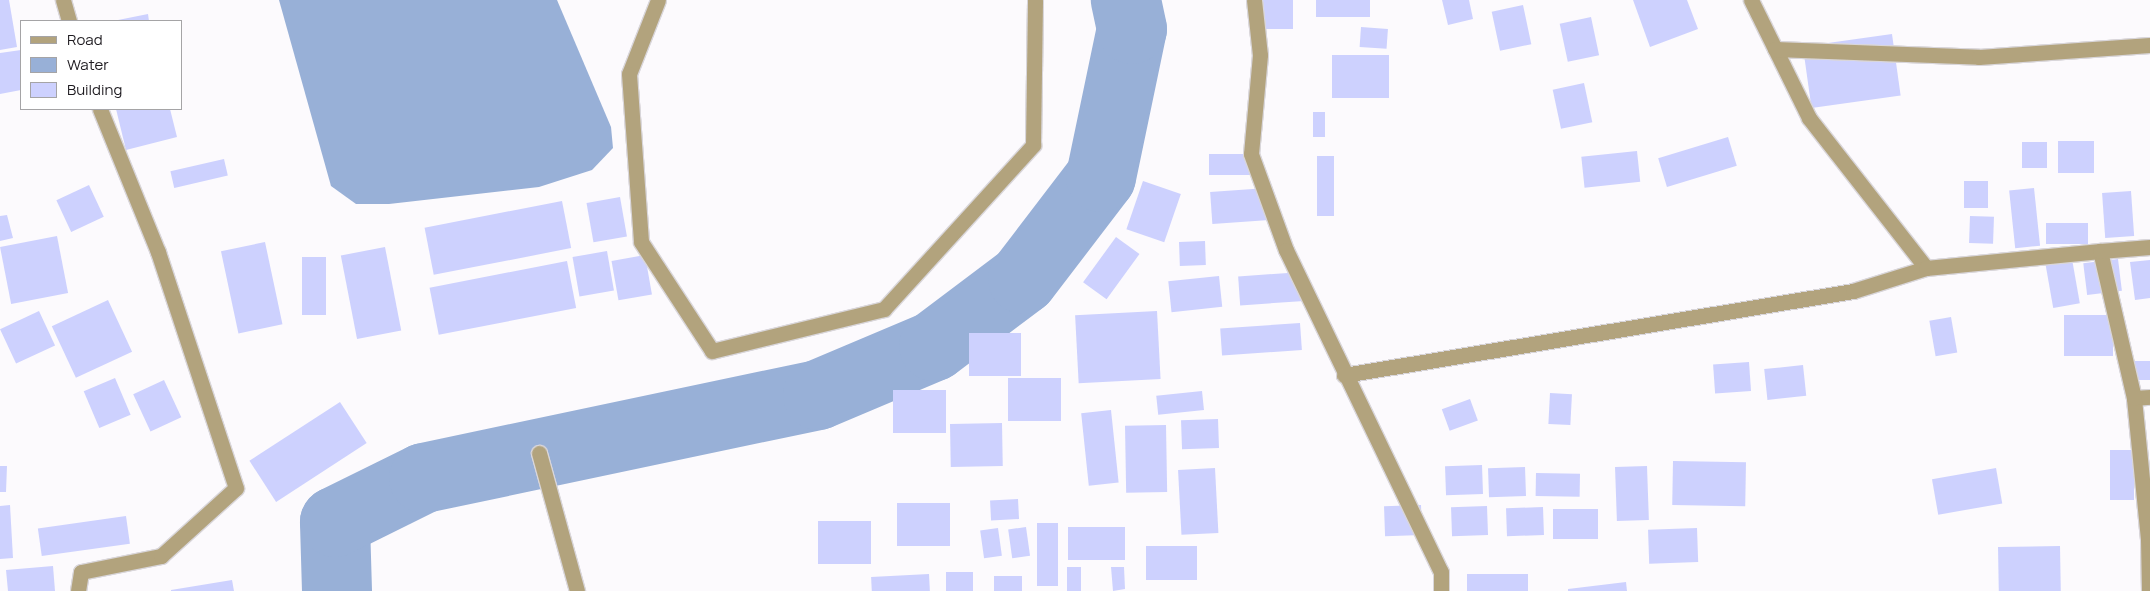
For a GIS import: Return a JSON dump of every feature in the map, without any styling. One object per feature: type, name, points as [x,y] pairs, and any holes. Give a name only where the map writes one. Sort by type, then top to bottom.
[{"type":"street","points":[[62,0],[69,20]]},
{"type":"street","points":[[658,0],[629,74],[641,242],[712,351],[884,309],[1033,145],[1035,0]]},
{"type":"street","points":[[1254,0],[1260,55],[1251,154],[1286,250],[1344,375],[1441,572],[1441,591]]},
{"type":"street","points":[[1751,0],[1809,118],[1926,268]]},
{"type":"street","points":[[1775,49],[1978,57],[2150,45]]},
{"type":"street","points":[[78,591],[81,572],[161,556],[236,488],[158,252],[100,110]]},
{"type":"street","points":[[1344,375],[1853,291],[1926,268],[2150,247]]},
{"type":"street","points":[[2100,251],[2134,398],[2148,539],[2149,591]]},
{"type":"street","points":[[2134,398],[2150,397]]},
{"type":"street","points":[[539,453],[578,591]]},
{"type":"water","points":[[279,0],[557,0],[611,127],[613,148],[592,170],[539,187],[389,204],[356,204],[331,186]]},
{"type":"building","points":[[0,0],[9,0],[17,47],[0,50]]},
{"type":"building","points":[[1260,0],[1293,0],[1293,29],[1260,29]]},
{"type":"building","points":[[1316,0],[1370,0],[1370,17],[1316,17]]},
{"type":"building","points":[[1442,0],[1469,0],[1473,19],[1448,25]]},
{"type":"building","points":[[1633,0],[1687,0],[1698,29],[1650,47]]},
{"type":"building","points":[[1523,5],[1531,44],[1500,51],[1492,12]]},
{"type":"building","points":[[148,14],[149,20],[118,20]]},
{"type":"building","points":[[1591,17],[1599,55],[1568,62],[1560,24]]},
{"type":"building","points":[[1361,27],[1388,29],[1387,49],[1360,47]]},
{"type":"building","points":[[1892,34],[1901,95],[1812,108],[1803,47]]},
{"type":"building","points":[[20,50],[20,90],[0,94],[0,53]]},
{"type":"building","points":[[1332,55],[1389,55],[1389,98],[1332,98]]},
{"type":"building","points":[[1584,83],[1592,122],[1561,129],[1553,90]]},
{"type":"building","points":[[116,110],[170,110],[177,137],[126,150]]},
{"type":"building","points":[[1313,112],[1325,112],[1325,137],[1313,137]]},
{"type":"building","points":[[1728,137],[1737,166],[1667,187],[1658,158]]},
{"type":"building","points":[[2058,141],[2094,141],[2094,173],[2058,173]]},
{"type":"building","points":[[2022,142],[2047,142],[2047,168],[2022,168]]},
{"type":"building","points":[[1637,151],[1640,182],[1585,188],[1581,157]]},
{"type":"building","points":[[1209,154],[1251,154],[1251,175],[1209,175]]},
{"type":"building","points":[[1317,156],[1334,156],[1334,216],[1317,216]]},
{"type":"building","points":[[224,159],[228,176],[174,188],[170,171]]},
{"type":"building","points":[[1143,181],[1181,194],[1164,242],[1126,229]]},
{"type":"building","points":[[1964,181],[1988,181],[1988,208],[1964,208]]},
{"type":"building","points":[[89,185],[104,217],[71,232],[56,200]]},
{"type":"building","points":[[1267,188],[1269,220],[1212,224],[1210,192]]},
{"type":"building","points":[[2034,188],[2040,246],[2015,248],[2009,191]]},
{"type":"building","points":[[2131,191],[2134,236],[2105,238],[2102,193]]},
{"type":"building","points":[[620,197],[627,236],[593,242],[587,203]]},
{"type":"building","points":[[562,201],[571,248],[434,275],[425,228]]},
{"type":"building","points":[[7,215],[13,238],[0,241],[0,216]]},
{"type":"building","points":[[1970,216],[1994,217],[1993,244],[1969,243]]},
{"type":"building","points":[[2046,223],[2088,223],[2088,244],[2046,244]]},
{"type":"building","points":[[57,236],[68,293],[11,304],[0,247]]},
{"type":"building","points":[[1116,237],[1139,254],[1107,299],[1083,282]]},
{"type":"building","points":[[1205,241],[1206,265],[1180,266],[1179,242]]},
{"type":"building","points":[[265,242],[282,324],[238,334],[221,251]]},
{"type":"building","points":[[385,247],[401,330],[357,339],[341,256]]},
{"type":"building","points":[[607,251],[614,290],[579,296],[573,257]]},
{"type":"building","points":[[645,255],[652,294],[618,300],[612,261]]},
{"type":"building","points":[[302,257],[326,257],[326,315],[302,315]]},
{"type":"building","points":[[2072,259],[2080,303],[2053,308],[2045,264]]},
{"type":"building","points":[[2118,259],[2122,291],[2087,295],[2083,263]]},
{"type":"building","points":[[2150,260],[2150,298],[2135,300],[2130,262]]},
{"type":"building","points":[[567,261],[576,308],[439,335],[430,288]]},
{"type":"building","points":[[1302,272],[1304,301],[1240,305],[1238,276]]},
{"type":"building","points":[[1219,276],[1222,307],[1172,312],[1168,281]]},
{"type":"building","points":[[108,300],[132,352],[76,378],[52,326]]},
{"type":"building","points":[[39,311],[55,345],[16,364],[0,329]]},
{"type":"building","points":[[1157,311],[1161,379],[1079,383],[1075,315]]},
{"type":"building","points":[[2064,315],[2113,315],[2113,356],[2064,356]]},
{"type":"building","points":[[1951,317],[1957,352],[1936,356],[1929,321]]},
{"type":"building","points":[[1300,323],[1302,350],[1222,356],[1220,329]]},
{"type":"building","points":[[969,333],[1021,333],[1021,376],[969,376]]},
{"type":"building","points":[[2121,361],[2150,361],[2150,380],[2121,380]]},
{"type":"building","points":[[1749,362],[1751,391],[1715,393],[1713,365]]},
{"type":"building","points":[[1803,365],[1806,396],[1767,400],[1764,369]]},
{"type":"building","points":[[115,378],[131,415],[99,428],[84,391]]},
{"type":"building","points":[[1008,378],[1061,378],[1061,421],[1008,421]]},
{"type":"building","points":[[164,380],[181,417],[151,432],[133,394]]},
{"type":"building","points":[[893,390],[946,390],[946,433],[893,433]]},
{"type":"building","points":[[1202,391],[1204,410],[1158,415],[1156,396]]},
{"type":"building","points":[[1550,393],[1572,394],[1570,425],[1548,424]]},
{"type":"building","points":[[1470,399],[1478,421],[1450,431],[1442,409]]},
{"type":"building","points":[[340,402],[367,443],[276,502],[249,461]]},
{"type":"building","points":[[1111,410],[1119,483],[1089,486],[1081,413]]},
{"type":"building","points":[[1218,419],[1219,448],[1182,449],[1181,420]]},
{"type":"building","points":[[1002,423],[1003,466],[951,467],[950,424]]},
{"type":"building","points":[[1166,425],[1167,492],[1126,493],[1125,426]]},
{"type":"building","points":[[2110,450],[2134,450],[2134,500],[2110,500]]},
{"type":"building","points":[[1673,461],[1746,462],[1745,506],[1672,505]]},
{"type":"building","points":[[1482,465],[1483,494],[1446,495],[1445,466]]},
{"type":"building","points":[[0,466],[7,466],[6,492],[0,492]]},
{"type":"building","points":[[1647,466],[1649,520],[1617,521],[1615,467]]},
{"type":"building","points":[[1525,467],[1526,496],[1489,497],[1488,468]]},
{"type":"building","points":[[1215,468],[1218,533],[1181,535],[1178,470]]},
{"type":"building","points":[[1996,468],[2002,503],[1938,515],[1932,479]]},
{"type":"building","points":[[1536,473],[1580,474],[1580,497],[1536,496]]},
{"type":"building","points":[[1018,499],[1019,519],[991,520],[990,500]]},
{"type":"building","points":[[897,503],[950,503],[950,546],[897,546]]},
{"type":"building","points":[[10,505],[13,558],[0,559],[0,506]]},
{"type":"building","points":[[1421,505],[1422,535],[1385,536],[1384,506]]},
{"type":"building","points":[[1487,506],[1488,535],[1452,536],[1451,507]]},
{"type":"building","points":[[1543,507],[1544,535],[1507,536],[1506,508]]},
{"type":"building","points":[[1553,509],[1598,509],[1598,539],[1553,539]]},
{"type":"building","points":[[126,516],[130,544],[42,556],[38,528]]},
{"type":"building","points":[[818,521],[871,521],[871,564],[818,564]]},
{"type":"building","points":[[1037,523],[1058,523],[1058,586],[1037,586]]},
{"type":"building","points":[[1026,527],[1030,556],[1012,558],[1008,530]]},
{"type":"building","points":[[1068,527],[1125,527],[1125,560],[1068,560]]},
{"type":"building","points":[[998,528],[1002,556],[984,558],[980,531]]},
{"type":"building","points":[[1697,528],[1698,562],[1649,564],[1648,530]]},
{"type":"building","points":[[1146,546],[1197,546],[1197,580],[1146,580]]},
{"type":"building","points":[[2060,546],[2061,591],[1999,591],[1998,547]]},
{"type":"building","points":[[53,566],[55,591],[8,591],[6,570]]},
{"type":"building","points":[[1067,567],[1081,567],[1081,591],[1067,591]]},
{"type":"building","points":[[1111,567],[1124,567],[1125,589],[1113,591]]},
{"type":"building","points":[[946,572],[973,572],[973,591],[946,591]]},
{"type":"building","points":[[929,574],[930,591],[872,591],[871,577]]},
{"type":"building","points":[[1467,574],[1528,574],[1528,591],[1467,591]]},
{"type":"building","points":[[994,576],[1022,576],[1022,591],[994,591]]},
{"type":"building","points":[[232,580],[234,591],[171,591],[171,590]]},
{"type":"building","points":[[1626,582],[1627,591],[1568,591],[1568,589]]},
{"type":"waterway","points":[[337,591],[335,522],[424,478],[818,395],[934,346],[1023,279],[1101,177],[1132,29],[1126,0]]}]
